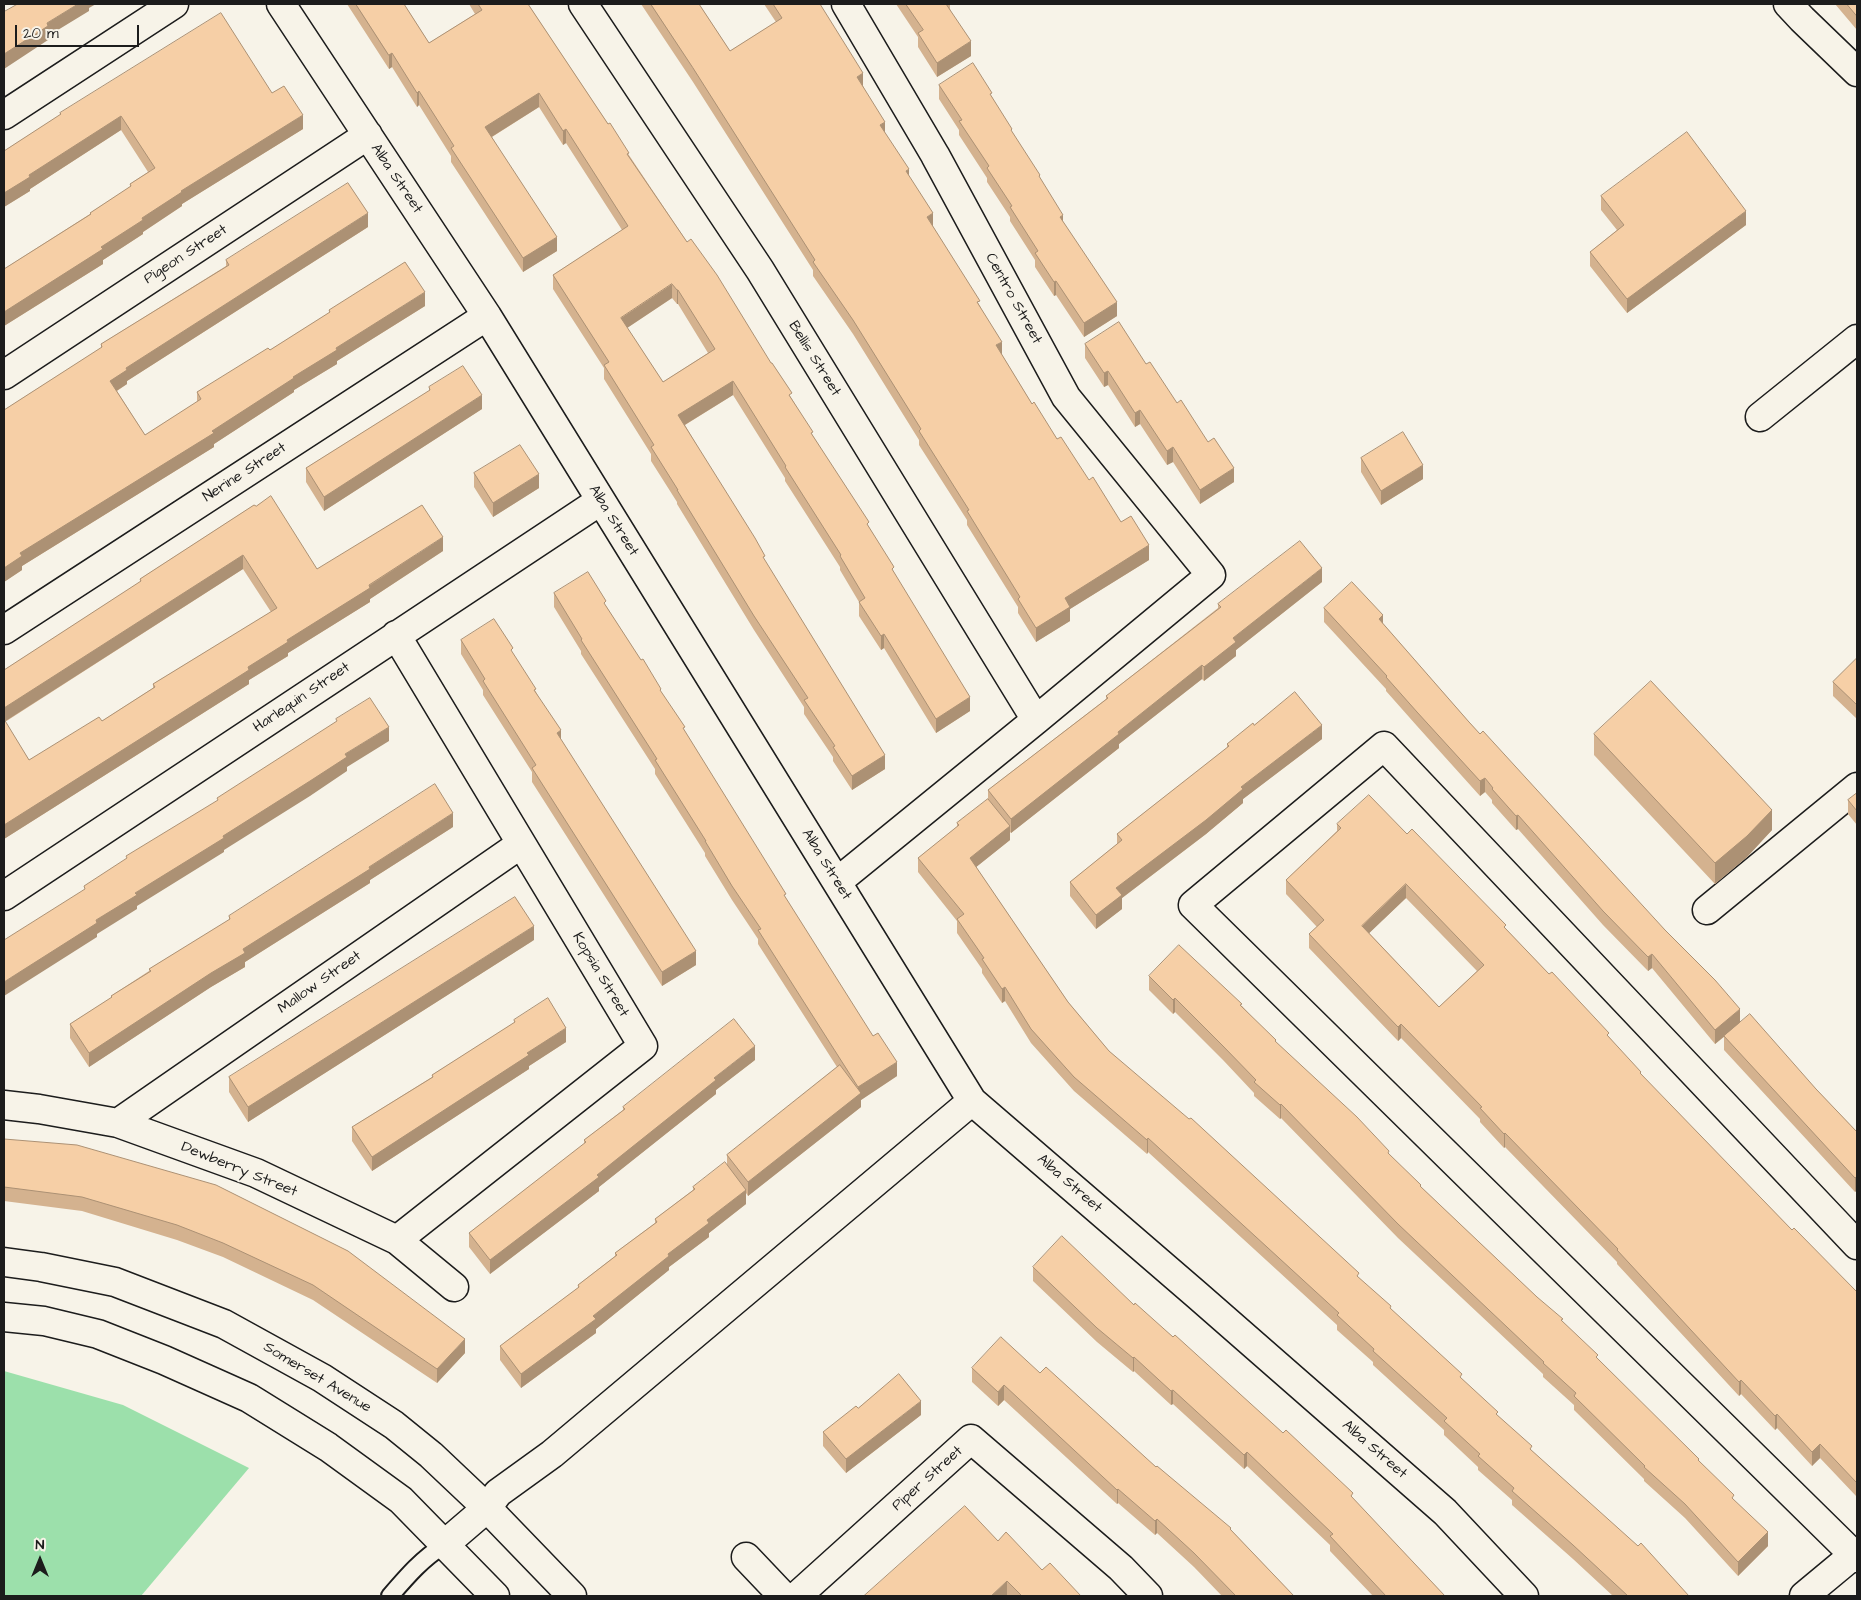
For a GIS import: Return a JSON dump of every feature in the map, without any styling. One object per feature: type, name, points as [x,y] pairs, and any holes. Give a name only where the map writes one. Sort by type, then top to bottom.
[{"type":"street","points":[[4,115],[174,4]]},
{"type":"street","name":"Alba Street","points":[[280,4],[487,316],[972,1101],[1444,1512],[1524,1596]]},
{"type":"street","name":"Bellis Street","points":[[583,4],[760,270],[1036,720]]},
{"type":"street","name":"Centro Street","points":[[846,4],[935,155],[1066,396],[1210,574],[1036,720]]},
{"type":"street","points":[[1788,4],[1857,72]]},
{"type":"street","name":"Pigeon Street","points":[[4,375],[368,135]]},
{"type":"street","name":"Nerine Street","points":[[4,630],[487,316]]},
{"type":"street","points":[[1760,417],[1857,339]]},
{"type":"street","name":"Harlequin Street","points":[[4,896],[600,501]]},
{"type":"street","name":"Kopsia Street","points":[[396,635],[643,1046],[397,1240]]},
{"type":"street","points":[[837,882],[1036,720]]},
{"type":"street","points":[[1804,1596],[1856,1555],[1193,905],[1384,746],[1857,1245]]},
{"type":"street","points":[[1707,910],[1857,787]]},
{"type":"street","name":"Mallow Street","points":[[118,1123],[521,844]]},
{"type":"street","points":[[445,1544],[486,1508],[498,1493],[552,1454],[972,1101]]},
{"type":"street","name":"Dewberry Street","points":[[4,1106],[39,1108],[118,1123],[256,1173],[397,1240],[454,1287]]},
{"type":"street","name":"Somerset Avenue","points":[[4,1262],[41,1267],[115,1282],[224,1324],[322,1378],[394,1425],[431,1455],[572,1596]]},
{"type":"street","points":[[4,1318],[44,1321],[98,1334],[164,1360],[249,1398],[319,1442],[401,1500],[495,1596]]},
{"type":"street","name":"Piper Street","points":[[797,1596],[971,1439],[1121,1568],[1148,1596]]},
{"type":"street","points":[[746,1557],[783,1596]]},
{"type":"lane","points":[[390,1596],[418,1564],[445,1544]]},
{"type":"green space","points":[[4,1371],[123,1405],[249,1468],[141,1596],[4,1596]]},
{"type":"building","points":[[18,4],[78,4],[47,23],[48,26],[4,54],[4,12]]},
{"type":"building","points":[[356,4],[404,4],[429,43],[482,10],[478,4],[528,4],[608,124],[610,123],[629,153],[627,154],[687,242],[691,239],[717,275],[771,363],[792,393],[789,395],[813,432],[811,433],[869,522],[867,524],[894,567],[892,569],[970,697],[936,719],[884,634],[881,636],[859,602],[865,598],[841,555],[733,381],[678,415],[755,538],[765,556],[763,557],[885,755],[852,776],[833,747],[835,746],[804,700],[808,698],[754,616],[651,447],[654,445],[604,365],[609,362],[553,275],[628,226],[566,129],[563,131],[539,93],[485,127],[557,237],[523,258],[451,148],[454,146],[419,91],[417,93],[392,53],[389,55]],"holes":[[[672,284],[715,349],[663,382],[621,318]]]},
{"type":"building","points":[[651,4],[699,4],[730,51],[782,18],[773,4],[820,4],[863,73],[857,77],[885,122],[880,125],[909,169],[906,171],[933,213],[927,217],[980,301],[977,302],[1002,342],[996,345],[1032,404],[1034,402],[1057,439],[1061,437],[1089,480],[1093,477],[1121,522],[1131,516],[1149,545],[1065,598],[1070,607],[1036,628],[1018,599],[1020,597],[967,511],[969,510],[919,431],[921,429],[853,320],[813,262],[815,260]]},
{"type":"building","points":[[906,4],[946,4],[971,41],[937,63],[918,33],[923,30]]},
{"type":"building","points":[[1847,4],[1857,4],[1857,16]]},
{"type":"building","points":[[221,13],[272,93],[284,86],[303,115],[181,191],[142,218],[143,220],[101,247],[103,249],[4,312],[4,269],[91,214],[131,186],[130,184],[155,168],[121,116],[4,193],[4,151],[60,113]]},
{"type":"building","points":[[973,63],[1063,215],[1060,217],[1117,302],[1084,323],[1035,253],[1038,251],[987,168],[989,166],[959,121],[962,120],[939,85]]},
{"type":"building","points":[[1687,132],[1746,211],[1627,299],[1590,252],[1624,225],[1601,196]]},
{"type":"building","points":[[348,183],[368,213],[126,368],[127,370],[110,381],[145,435],[201,399],[197,392],[268,348],[270,350],[405,262],[425,292],[336,348],[337,350],[212,431],[214,433],[20,553],[22,556],[4,568],[4,410],[102,347],[101,344],[229,265],[226,260]]},
{"type":"building","points":[[1119,322],[1146,364],[1150,362],[1177,403],[1181,400],[1208,442],[1214,438],[1234,468],[1200,490],[1173,447],[1167,451],[1140,410],[1135,413],[1108,371],[1104,373],[1085,344]]},
{"type":"building","points":[[463,366],[482,395],[324,497],[306,468],[430,390],[429,387]]},
{"type":"building","points":[[1403,432],[1423,465],[1381,491],[1361,458]]},
{"type":"building","points":[[520,445],[539,474],[493,503],[474,473]]},
{"type":"building","points":[[271,496],[317,569],[422,505],[443,537],[369,585],[370,588],[287,640],[288,642],[248,667],[249,670],[4,825],[4,719],[29,760],[99,717],[102,721],[155,687],[153,684],[277,608],[243,555],[4,708],[4,670],[141,581],[140,579]]},
{"type":"building","points":[[1300,541],[1322,568],[1233,638],[1236,642],[1204,667],[1202,665],[1118,732],[1119,734],[1011,819],[988,790],[1108,698],[1106,696],[1221,607],[1218,604]]},
{"type":"building","points":[[588,572],[606,601],[604,603],[641,660],[643,659],[660,690],[685,727],[683,728],[786,894],[784,895],[873,1036],[878,1033],[897,1062],[858,1087],[758,930],[761,929],[732,886],[655,760],[657,759],[581,640],[554,593]]},
{"type":"building","points":[[1352,582],[1383,615],[1379,619],[1469,722],[1480,734],[1483,731],[1740,1009],[1715,1030],[1652,954],[1648,957],[1603,911],[1518,815],[1516,816],[1492,789],[1485,778],[1480,781],[1417,712],[1387,676],[1324,608]]},
{"type":"building","points":[[494,619],[513,648],[511,650],[536,689],[534,690],[561,730],[557,733],[696,951],[662,972],[532,768],[536,765],[483,681],[485,679],[461,640]]},
{"type":"building","points":[[1857,658],[1857,705],[1833,682]]},
{"type":"building","points":[[1651,681],[1772,810],[1747,836],[1715,863],[1594,734]]},
{"type":"building","points":[[1295,692],[1322,725],[1241,787],[1243,789],[1206,820],[1116,888],[1122,895],[1096,915],[1070,882],[1122,840],[1117,834],[1229,746],[1227,744],[1253,723],[1254,725]]},
{"type":"building","points":[[370,698],[389,727],[345,754],[347,757],[223,836],[224,838],[135,893],[137,895],[96,920],[97,923],[4,982],[4,940],[85,889],[84,886],[127,858],[126,856],[218,800],[217,798]]},
{"type":"building","points":[[435,784],[453,813],[369,867],[370,869],[243,949],[245,953],[211,973],[89,1053],[70,1024],[151,971],[149,969],[230,919],[229,916]]},
{"type":"building","points":[[1857,793],[1857,811],[1848,800]]},
{"type":"building","points":[[1369,795],[1407,834],[1412,829],[1506,925],[1504,927],[1549,974],[1552,972],[1609,1033],[1607,1035],[1640,1073],[1792,1230],[1794,1228],[1857,1292],[1856,1482],[1820,1444],[1812,1452],[1777,1414],[1775,1416],[1741,1380],[1739,1382],[1618,1249],[1504,1134],[1480,1108],[1482,1107],[1401,1024],[1398,1027],[1309,934],[1324,920],[1286,880],[1341,828],[1337,824]],"holes":[[[1406,884],[1484,965],[1439,1007],[1362,926]]]},
{"type":"building","points":[[988,799],[1010,826],[970,858],[1068,1002],[1109,1051],[1189,1119],[1191,1118],[1359,1273],[1357,1276],[1462,1374],[1460,1377],[1498,1412],[1496,1414],[1532,1446],[1530,1449],[1638,1546],[1641,1543],[1689,1596],[1628,1596],[1512,1491],[1514,1488],[1478,1456],[1480,1454],[1444,1421],[1447,1418],[1373,1351],[1374,1349],[1337,1315],[1339,1313],[1148,1138],[1147,1140],[1074,1077],[1031,1029],[1005,987],[1002,989],[982,959],[984,958],[957,919],[964,914],[918,858],[959,825],[957,823]]},
{"type":"building","points":[[515,897],[534,926],[248,1107],[229,1077]]},
{"type":"building","points":[[1179,945],[1242,1004],[1240,1005],[1275,1041],[1357,1117],[1420,1186],[1537,1297],[1563,1319],[1561,1320],[1598,1355],[1596,1357],[1699,1459],[1734,1495],[1732,1498],[1768,1532],[1738,1562],[1685,1504],[1644,1467],[1574,1396],[1576,1393],[1398,1224],[1281,1104],[1254,1082],[1256,1080],[1175,998],[1173,1000],[1149,976]]},
{"type":"building","points":[[548,998],[566,1028],[527,1053],[529,1055],[372,1157],[352,1127],[433,1077],[432,1075],[515,1022],[514,1020]]},
{"type":"building","points":[[1750,1014],[1857,1132],[1857,1176],[1855,1178],[1724,1036]]},
{"type":"building","points":[[734,1019],[755,1046],[714,1078],[716,1080],[597,1175],[599,1177],[490,1260],[469,1233],[586,1142],[584,1140],[625,1109],[623,1107]]},
{"type":"building","points":[[840,1065],[861,1093],[748,1182],[727,1155]]},
{"type":"building","points":[[4,1139],[77,1145],[216,1185],[348,1251],[465,1339],[437,1369],[313,1285],[223,1243],[177,1225],[82,1197],[4,1187]]},
{"type":"building","points":[[725,1162],[746,1190],[707,1220],[709,1223],[668,1254],[669,1256],[593,1316],[596,1319],[521,1374],[500,1346],[579,1287],[578,1285],[617,1255],[615,1253],[657,1222],[655,1219],[695,1189],[693,1187]]},
{"type":"building","points":[[1062,1236],[1134,1305],[1135,1303],[1173,1337],[1175,1335],[1283,1433],[1286,1430],[1353,1493],[1351,1496],[1445,1596],[1386,1596],[1330,1536],[1333,1534],[1247,1452],[1244,1455],[1173,1390],[1171,1391],[1134,1357],[1097,1328],[1033,1267]]},
{"type":"building","points":[[1001,1337],[1040,1373],[1046,1367],[1156,1467],[1231,1528],[1294,1596],[1236,1596],[1157,1519],[1155,1521],[1117,1490],[1004,1385],[998,1392],[972,1368]]},
{"type":"building","points":[[899,1374],[921,1401],[846,1459],[823,1432],[856,1406],[858,1408]]},
{"type":"building","points":[[965,1506],[998,1541],[1006,1532],[1042,1570],[1050,1563],[1081,1596],[1022,1596],[1007,1581],[991,1596],[864,1596]]}]
